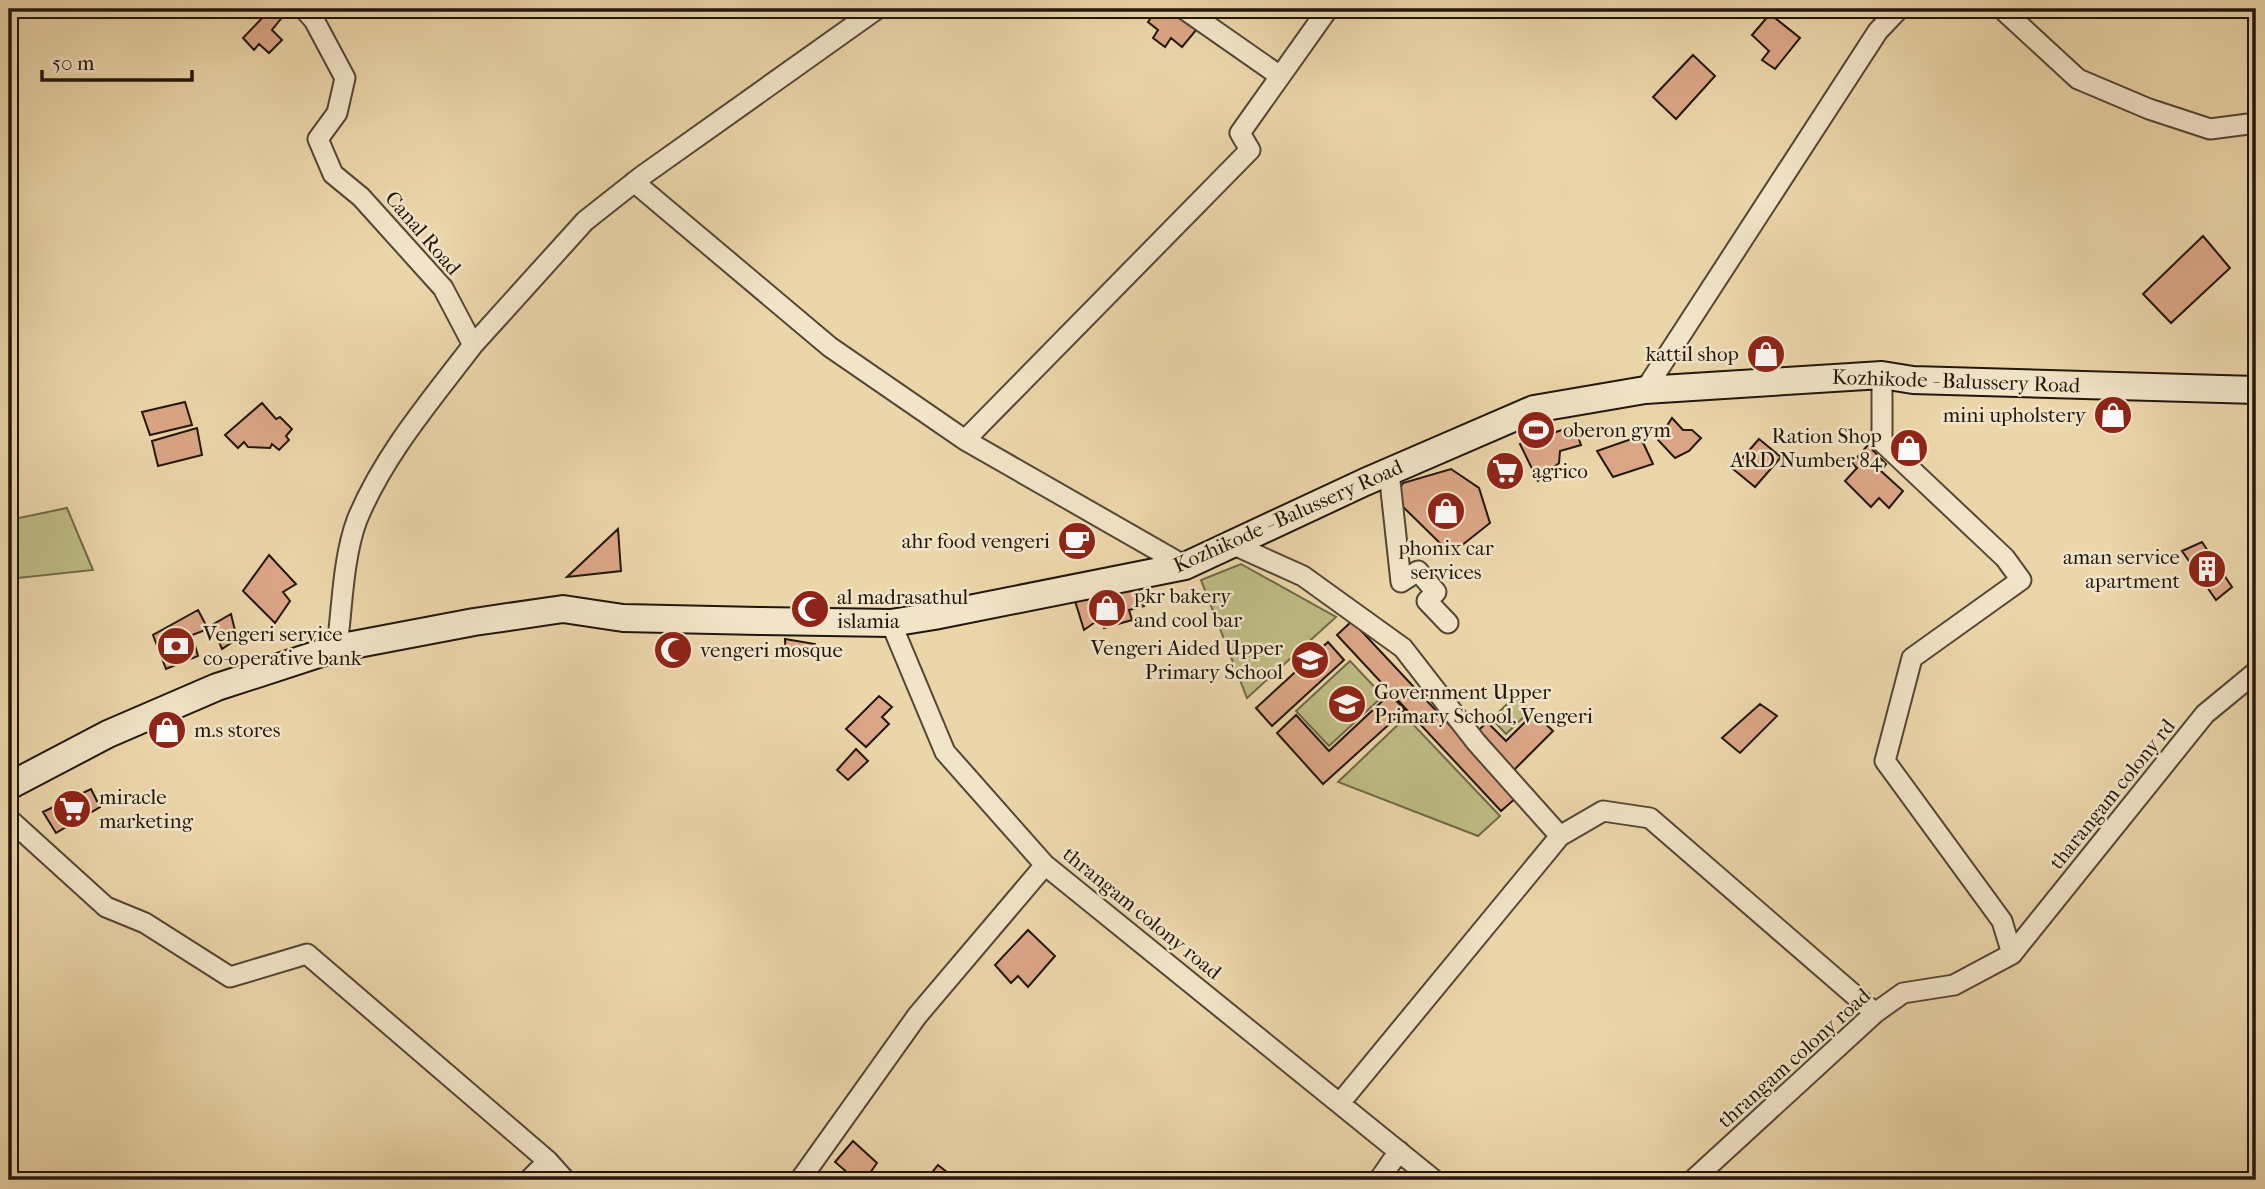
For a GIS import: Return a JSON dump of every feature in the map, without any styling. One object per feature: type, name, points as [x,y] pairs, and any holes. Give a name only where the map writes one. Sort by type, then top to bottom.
[{"type":"main road","name":"Kozhikode - Balussery Road","points":[[9,786],[108,734],[217,687],[337,648],[474,622],[564,609],[623,618],[891,623],[1185,566],[1388,472],[1534,409],[1645,390],[1882,374],[1938,381],[2256,390]]},
{"type":"street","name":"Canal Road","points":[[304,9],[314,20],[345,78],[337,113],[318,139],[333,174],[361,197],[443,288],[473,345]]},
{"type":"street","points":[[1184,9],[1280,76]]},
{"type":"street","points":[[965,440],[1250,150],[1240,132],[1328,9]]},
{"type":"street","points":[[1645,390],[1878,31],[1899,9]]},
{"type":"street","points":[[2002,9],[2078,79],[2149,109],[2210,129],[2256,123]]},
{"type":"street","points":[[337,648],[349,559],[357,522],[373,489],[416,419],[473,345],[585,221],[872,10]]},
{"type":"street","points":[[634,183],[830,347],[965,440],[1185,566]]},
{"type":"street","points":[[1882,374],[1882,442],[2005,558],[2021,580],[1912,658],[1885,761],[2002,921],[2012,954]]},
{"type":"street","points":[[1388,472],[1401,582],[1418,571],[1436,593],[1427,601],[1448,623]]},
{"type":"street","points":[[1232,544],[1303,576],[1403,648],[1476,742],[1560,836]]},
{"type":"street","name":"thrangam colony road","points":[[891,623],[945,752],[1045,864],[1434,1180]]},
{"type":"street","name":"tharangam colony rd","points":[[2012,954],[2205,714],[2256,672]]},
{"type":"street","points":[[1340,1103],[1560,836],[1602,811],[1650,818],[1875,1013]]},
{"type":"street","points":[[9,819],[106,907],[145,923],[230,976],[307,954],[548,1161],[565,1180]]},
{"type":"street","points":[[800,1180],[917,1016],[1045,864]]},
{"type":"street","name":"thrangam colony road","points":[[1693,1180],[1875,1013],[1903,993],[1954,985],[2012,954]]},
{"type":"street","points":[[1379,1180],[1399,1151]]},
{"type":"street","points":[[528,1180],[548,1161]]},
{"type":"shaded area","points":[[67,508],[93,570],[9,579],[9,520]]},
{"type":"shaded area","points":[[1241,564],[1336,617],[1247,698],[1201,580]]},
{"type":"shaded area","points":[[1350,661],[1383,696],[1329,746],[1296,711]]},
{"type":"shaded area","points":[[1516,695],[1531,710],[1506,734],[1492,719]]},
{"type":"shaded area","points":[[1406,717],[1500,816],[1478,836],[1338,782]]},
{"type":"building","points":[[258,9],[276,9],[284,15],[272,30],[282,40],[269,53],[259,44],[254,50],[243,38],[265,15]]},
{"type":"building","points":[[1157,9],[1168,9],[1197,29],[1182,47],[1171,38],[1165,47],[1153,38],[1158,30],[1148,22]]},
{"type":"building","points":[[1770,14],[1800,38],[1775,69],[1762,60],[1769,51],[1752,35]]},
{"type":"building","points":[[1693,55],[1715,76],[1676,119],[1653,97]]},
{"type":"building","points":[[2203,236],[2230,268],[2171,323],[2143,294]]},
{"type":"building","points":[[185,402],[192,425],[150,435],[142,412]]},
{"type":"building","points":[[262,403],[276,419],[280,417],[292,429],[286,436],[289,440],[279,450],[272,444],[270,448],[248,447],[244,442],[238,448],[225,435]]},
{"type":"building","points":[[1672,418],[1683,430],[1692,430],[1701,438],[1689,451],[1675,458],[1658,440]]},
{"type":"building","points":[[1574,426],[1581,445],[1560,451],[1559,463],[1538,481],[1520,444]]},
{"type":"building","points":[[197,428],[202,455],[158,466],[152,441]]},
{"type":"building","points":[[1640,436],[1653,464],[1613,477],[1597,451]]},
{"type":"building","points":[[1759,439],[1781,457],[1755,487],[1733,469]]},
{"type":"building","points":[[1868,445],[1886,464],[1881,471],[1903,491],[1889,508],[1879,498],[1871,507],[1845,481],[1857,468],[1852,463]]},
{"type":"building","name":"agrico","points":[[1501,456],[1520,475],[1500,481],[1491,466]]},
{"type":"building","name":"phonix car services","points":[[1451,469],[1479,488],[1490,523],[1451,554],[1394,498],[1403,483]]},
{"type":"building","points":[[618,529],[621,571],[567,577]]},
{"type":"building","name":"aman service apartment","points":[[2202,542],[2232,587],[2216,600],[2182,551]]},
{"type":"building","points":[[269,555],[296,584],[283,592],[290,601],[275,623],[243,591]]},
{"type":"building","name":"pkr bakery and cool bar","points":[[1137,583],[1144,606],[1129,610],[1132,620],[1104,628],[1101,618],[1084,630],[1075,601]]},
{"type":"building","name":"Vengeri service co-operative bank","points":[[198,610],[208,629],[192,635],[198,656],[166,669],[153,635]]},
{"type":"building","points":[[231,614],[237,639],[222,649],[212,625]]},
{"type":"building","points":[[1352,621],[1517,797],[1501,811],[1337,635]]},
{"type":"building","name":"vengeri mosque","points":[[673,639],[686,650],[668,660],[659,650]]},
{"type":"building","points":[[785,639],[815,644],[814,656],[786,658]]},
{"type":"building","points":[[1328,642],[1344,660],[1272,726],[1256,708]]},
{"type":"building","points":[[1390,694],[1405,710],[1323,784],[1277,733],[1296,715],[1329,751]]},
{"type":"building","points":[[879,696],[892,707],[882,717],[889,724],[866,747],[846,729]]},
{"type":"building","points":[[1760,704],[1777,716],[1740,753],[1722,738]]},
{"type":"building","points":[[1534,713],[1553,731],[1514,770],[1477,732],[1487,722],[1506,741]]},
{"type":"building","points":[[856,749],[868,761],[848,780],[837,770]]},
{"type":"building","name":"miracle marketing","points":[[91,789],[100,807],[56,833],[43,812]]},
{"type":"building","points":[[1028,930],[1055,956],[1028,987],[1018,976],[1011,983],[995,965]]},
{"type":"building","points":[[853,1141],[877,1163],[865,1180],[856,1180],[835,1162]]},
{"type":"building","points":[[938,1165],[957,1180],[926,1180]]},
{"type":"place","name":"kattil shop","points":[[1766,354]]},
{"type":"place","name":"mini upholstery","points":[[2113,415]]},
{"type":"place","name":"oberon gym","points":[[1536,430]]},
{"type":"place","name":"Ration Shop ARD Number 84","points":[[1909,448]]},
{"type":"place","name":"agrico","points":[[1505,471]]},
{"type":"place","name":"phonix car services","points":[[1446,511]]},
{"type":"place","name":"ahr food vengeri","points":[[1077,541]]},
{"type":"place","name":"aman service apartment","points":[[2207,569]]},
{"type":"place","name":"pkr bakery and cool bar","points":[[1107,608]]},
{"type":"place","name":"al madrasathul islamia","points":[[810,609]]},
{"type":"place","name":"Vengeri service co-operative bank","points":[[176,646]]},
{"type":"place","name":"vengeri mosque","points":[[673,650]]},
{"type":"place","name":"Vengeri Aided Upper Primary School","points":[[1310,660]]},
{"type":"place","name":"Government Upper Primary School, Vengeri","points":[[1347,704]]},
{"type":"place","name":"m.s stores","points":[[167,730]]},
{"type":"place","name":"miracle marketing","points":[[72,809]]}]
